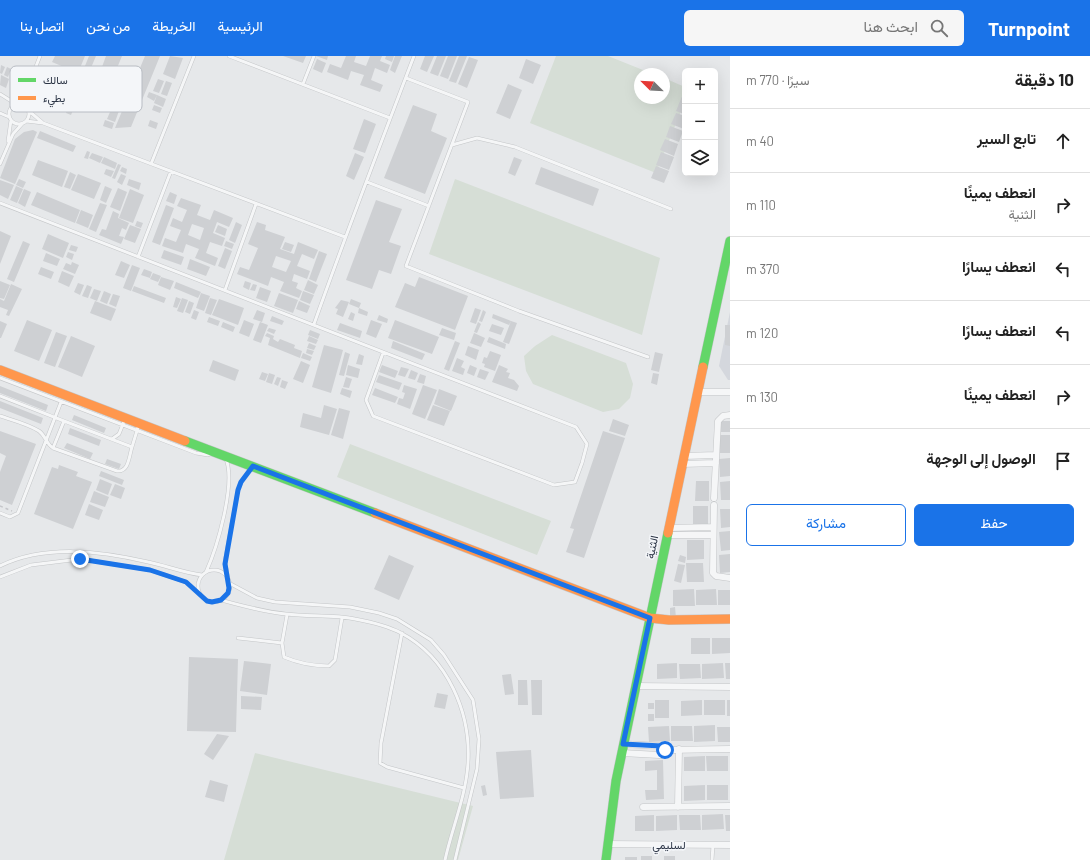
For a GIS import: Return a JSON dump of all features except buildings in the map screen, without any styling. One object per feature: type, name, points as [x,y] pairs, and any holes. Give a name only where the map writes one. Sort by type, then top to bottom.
[{"type":"street","name":"الثنية","points":[[606,860],[607,844],[622,748],[730,241]]},
{"type":"street","points":[[0,370],[124,422],[253,466],[650,618],[669,620],[730,619]]},
{"type":"street","points":[[698,392],[730,392]]},
{"type":"street","points":[[730,415],[723,416],[718,421],[713,527],[713,573],[716,576],[730,578]]},
{"type":"street","points":[[683,460],[716,455]]},
{"type":"street","points":[[683,460],[716,462]]},
{"type":"street","points":[[668,531],[713,527]]},
{"type":"street","points":[[668,531],[713,535]]},
{"type":"street","points":[[635,686],[730,687]]},
{"type":"street","points":[[622,748],[662,746],[665,750]]},
{"type":"street","points":[[622,748],[659,755],[665,750],[730,749]]},
{"type":"street","points":[[678,807],[679,749]]},
{"type":"street","points":[[643,807],[730,806]]},
{"type":"street","name":"لسليمي","points":[[607,844],[730,845]]},
{"type":"lane","points":[[36,66],[40,56]]},
{"type":"lane","points":[[151,164],[194,56]]},
{"type":"lane","points":[[229,56],[390,118]]},
{"type":"lane","points":[[303,84],[314,56]]},
{"type":"lane","points":[[314,324],[345,237],[368,182],[390,118],[414,56]]},
{"type":"lane","points":[[406,78],[468,102],[406,266],[526,314],[648,357]]},
{"type":"lane","points":[[0,94],[10,100]]},
{"type":"lane","points":[[0,164],[8,143],[10,112]]},
{"type":"lane","points":[[8,143],[24,122],[27,112]]},
{"type":"lane","points":[[30,112],[43,123]]},
{"type":"lane","points":[[0,114],[10,118],[16,124],[24,122],[43,123],[345,237]]},
{"type":"lane","points":[[452,145],[477,138],[515,147],[671,209]]},
{"type":"lane","points":[[138,257],[171,171]]},
{"type":"lane","points":[[368,182],[429,206]]},
{"type":"lane","points":[[0,203],[576,427],[587,444],[575,482],[554,485],[373,416],[366,400],[383,353]]},
{"type":"lane","points":[[225,290],[256,204]]},
{"type":"lane","points":[[0,378],[61,402],[124,422],[119,434],[112,439]]},
{"type":"lane","points":[[0,396],[132,447]]},
{"type":"lane","points":[[0,513],[10,517],[18,513],[61,402]]},
{"type":"lane","points":[[0,416],[38,431],[53,448],[120,472],[126,468],[138,427]]},
{"type":"lane","points":[[53,448],[64,421]]},
{"type":"lane","points":[[206,572],[217,545],[227,493],[229,468],[224,456]]},
{"type":"lane","points":[[221,600],[228,593],[229,583],[225,564],[238,490],[241,482],[253,466]]},
{"type":"lane","points":[[0,566],[19,558],[40,554],[79,552],[142,560],[202,575]]},
{"type":"lane","points":[[0,577],[32,565],[80,559],[150,570],[186,582],[203,598],[212,602],[221,600],[253,609],[286,615],[361,620],[402,633],[429,655],[442,669],[458,696],[468,740],[468,764],[464,788],[445,860]]},
{"type":"lane","points":[[200,594],[198,584],[202,575],[206,572],[216,570],[225,575],[228,579]]},
{"type":"lane","points":[[229,583],[257,598],[275,602],[350,608],[379,613],[397,619],[431,640],[444,655],[473,700],[479,739],[477,769],[455,860]]},
{"type":"lane","points":[[286,615],[282,643],[284,657],[293,661],[329,666],[334,660],[342,618]]},
{"type":"lane","points":[[402,633],[381,744],[380,763],[387,767],[464,788]]},
{"type":"lane","points":[[238,638],[282,643]]},
{"type":"lane","points":[[712,860],[713,845]]},
{"type":"path","points":[[0,506],[18,513]]},
{"type":"shaded area","points":[[556,56],[608,56],[638,68],[634,68],[634,104],[670,104],[670,81],[682,86],[682,108],[656,173],[530,123]]},
{"type":"shaded area","points":[[455,179],[660,258],[642,335],[429,254]]},
{"type":"shaded area","points":[[730,312],[730,380],[728,380],[719,366]]},
{"type":"shaded area","points":[[552,335],[626,363],[633,384],[630,398],[619,409],[603,412],[533,384],[526,371],[524,356],[535,346]]},
{"type":"shaded area","points":[[350,444],[551,521],[537,555],[337,477]]},
{"type":"shaded area","points":[[255,753],[473,806],[458,860],[224,860]]},
{"type":"traffic: fast","points":[[703,367],[730,241]]},
{"type":"traffic: fast","points":[[185,441],[375,513]]},
{"type":"traffic: fast","points":[[606,860],[616,781],[668,533]]},
{"type":"traffic: slow","points":[[668,533],[703,367]]},
{"type":"traffic: slow","points":[[0,370],[185,441]]},
{"type":"traffic: slow","points":[[375,513],[650,618],[669,620],[730,619]]},
{"type":"route","points":[[80,559],[150,570],[186,582],[207,601],[216,602],[221,600],[228,593],[229,588],[225,564],[229,534],[238,490],[241,482],[253,466],[609,601],[650,618],[623,744],[662,746],[665,750]]}]
